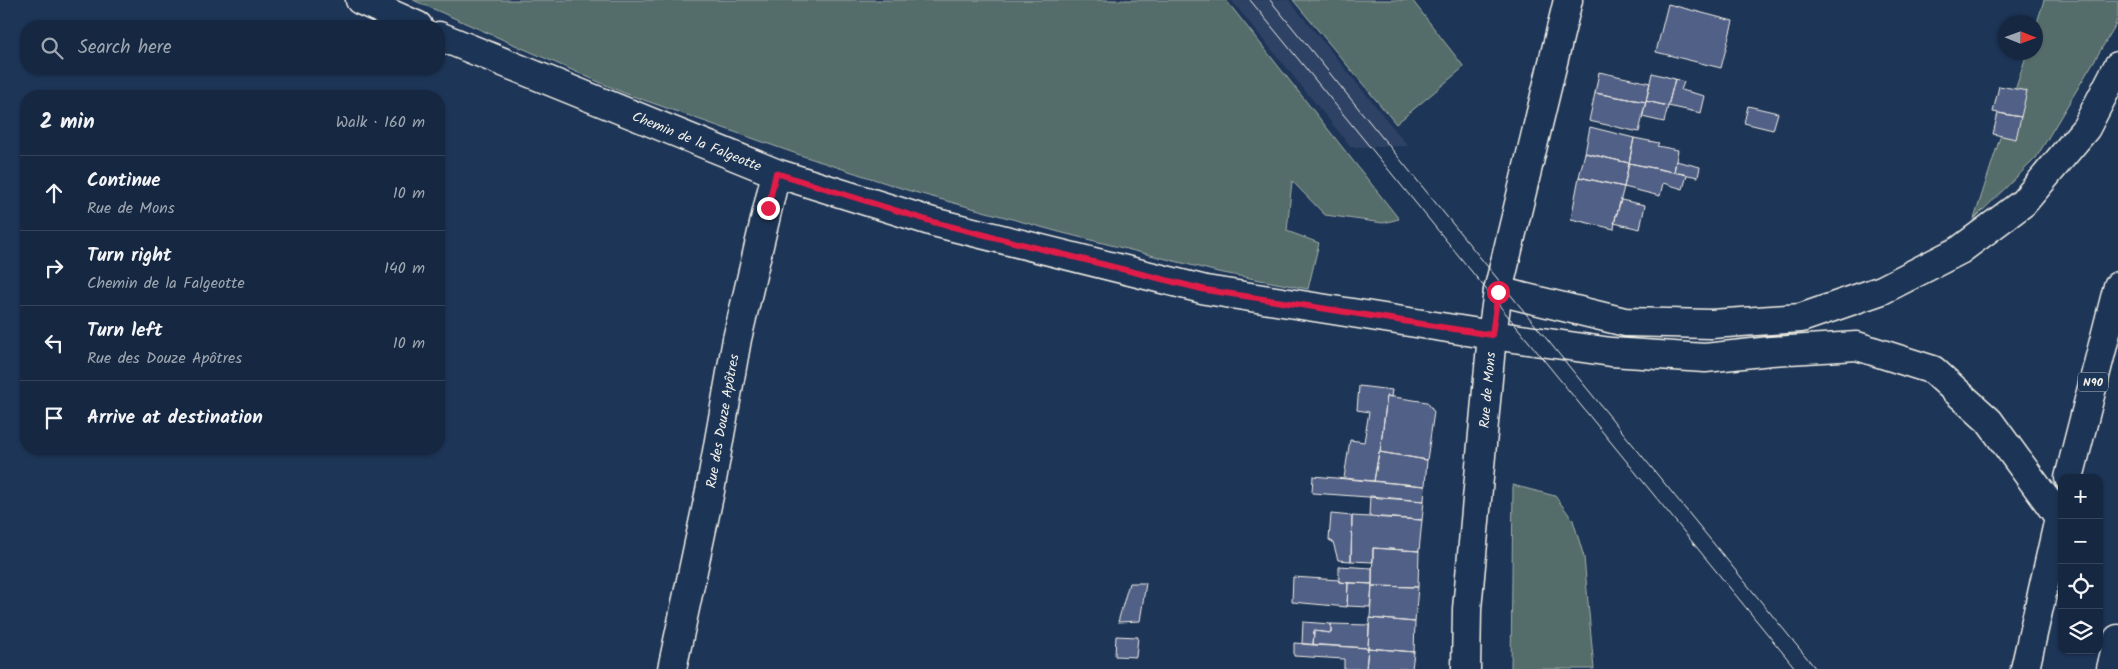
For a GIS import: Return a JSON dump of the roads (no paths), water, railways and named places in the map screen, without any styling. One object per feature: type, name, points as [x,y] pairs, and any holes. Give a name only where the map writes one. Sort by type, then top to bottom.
[{"type":"main road","points":[[360,0],[405,20]]},
{"type":"main road","name":"Rue de Mons","points":[[1466,669],[1468,609],[1492,335],[1498,292],[1568,0]]},
{"type":"main road","name":"Chemin de la Falgeotte","points":[[445,38],[776,173],[933,222],[1206,290],[1611,352],[1705,358],[1771,351],[1857,346],[1933,370],[1989,420],[2058,508]]},
{"type":"main road","points":[[1498,292],[1625,322],[1711,324],[1800,318],[1882,290],[1960,250],[2023,203],[2086,128],[2118,66]]},
{"type":"main road","name":"Rue des Douze Apôtres","points":[[672,669],[710,492],[737,339],[776,173]]},
{"type":"main road","name":"N90","points":[[2070,474],[2118,286]]},
{"type":"main road","points":[[2025,669],[2058,519]]},
{"type":"main road","points":[[2112,669],[2118,639]]},
{"type":"tram line","points":[[1250,0],[1796,669]]},
{"type":"tram line","points":[[1270,0],[1816,669]]}]
